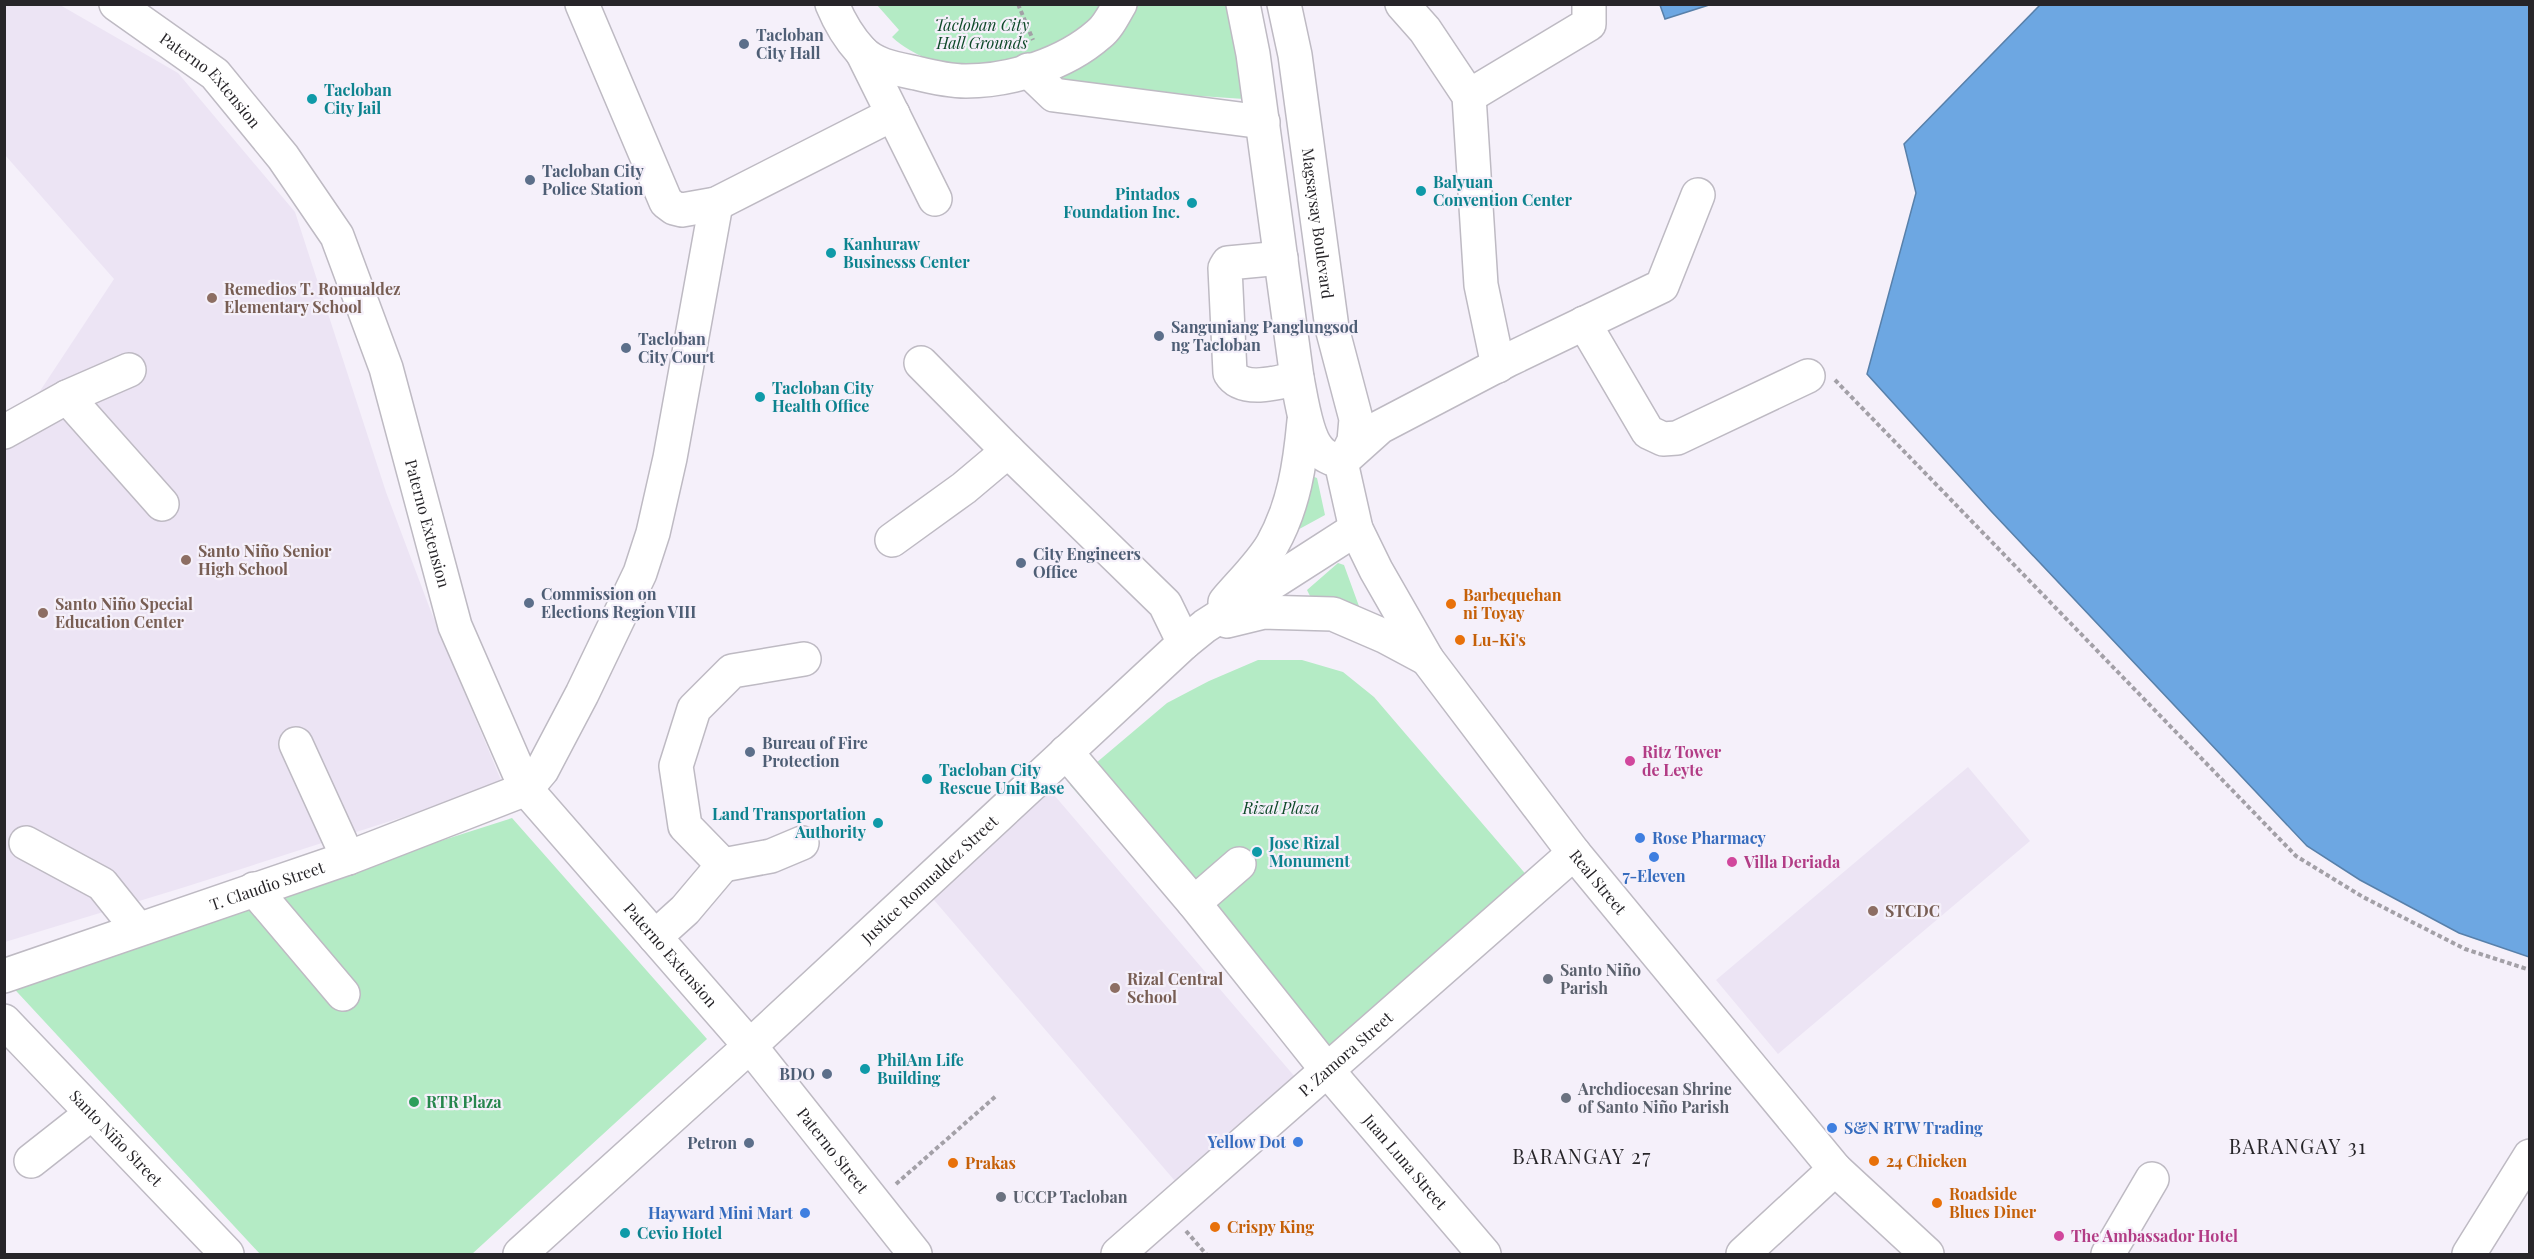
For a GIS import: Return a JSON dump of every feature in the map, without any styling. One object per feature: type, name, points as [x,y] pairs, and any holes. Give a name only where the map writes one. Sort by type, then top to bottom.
[{"type":"street","name":"Paterno Extension","points":[[116,4],[215,74],[283,157],[337,236],[386,368],[455,626],[526,789],[750,1046]]},
{"type":"street","points":[[582,4],[666,202],[674,208],[682,210],[716,204],[893,114]]},
{"type":"street","points":[[832,4],[839,21],[862,52],[935,199]]},
{"type":"street","points":[[862,52],[881,65],[943,79],[981,80],[1036,68],[1076,52],[1101,33],[1120,4]]},
{"type":"street","points":[[1242,4],[1253,54],[1297,378],[1317,449],[1328,458],[1341,462],[1380,426],[1662,286],[1698,195]]},
{"type":"street","name":"Magsaysay Boulevard","points":[[1284,4],[1295,55],[1332,328],[1356,419],[1354,441],[1341,462]]},
{"type":"street","points":[[1402,4],[1425,30],[1469,96],[1481,285],[1498,366]]},
{"type":"street","points":[[1469,96],[1589,24],[1589,4]]},
{"type":"street","points":[[1036,68],[1054,95],[1263,122]]},
{"type":"street","points":[[526,789],[542,770],[582,694],[640,573],[670,458],[716,204]]},
{"type":"street","points":[[1297,378],[1274,384],[1240,383],[1234,380],[1230,373],[1224,268],[1228,263],[1321,252]]},
{"type":"street","points":[[1584,323],[1648,432],[1663,439],[1677,438],[1808,376]]},
{"type":"street","points":[[921,363],[1194,634]]},
{"type":"street","points":[[4,432],[67,397],[129,370]]},
{"type":"street","points":[[67,397],[162,504]]},
{"type":"street","points":[[1194,634],[1271,547],[1285,517],[1300,467],[1305,413]]},
{"type":"street","points":[[892,540],[964,488],[1008,451]]},
{"type":"street","name":"Real Street","points":[[1341,462],[1356,528],[1376,570],[1427,658],[1574,853],[1835,1169],[1927,1254]]},
{"type":"street","name":"Justice Romualdez Street","points":[[520,1254],[750,1046],[1194,634],[1356,528]]},
{"type":"street","points":[[1194,634],[1264,612],[1333,614],[1427,658]]},
{"type":"street","points":[[723,865],[685,826],[676,766],[694,709],[732,670],[804,659]]},
{"type":"street","points":[[296,744],[348,858]]},
{"type":"street","name":"Juan Luna Street","points":[[1066,752],[1194,903],[1327,1070],[1484,1254]]},
{"type":"street","name":"T. Claudio Street","points":[[4,976],[348,858],[526,789]]},
{"type":"street","points":[[26,843],[102,884],[138,929]]},
{"type":"street","points":[[655,937],[685,910],[723,865],[771,856],[802,843]]},
{"type":"street","name":"P. Zamora Street","points":[[1118,1254],[1574,853]]},
{"type":"street","points":[[1194,903],[1239,864]]},
{"type":"street","points":[[254,889],[343,994]]},
{"type":"street","name":"Santo Niño Street","points":[[4,1021],[227,1254]]},
{"type":"street","name":"Paterno Street","points":[[750,1046],[873,1204],[915,1254]]},
{"type":"street","points":[[31,1161],[92,1113]]},
{"type":"street","points":[[2469,1254],[2529,1156]]},
{"type":"street","points":[[1743,1254],[1835,1169]]},
{"type":"street","points":[[2108,1254],[2152,1179]]},
{"type":"path","points":[[1018,4],[1036,68]]},
{"type":"path","points":[[1808,376],[1838,380],[2296,856],[2363,897],[2465,949],[2529,970]]},
{"type":"path","points":[[873,1204],[996,1096]]},
{"type":"shaded area","points":[[5,5],[60,5],[178,73],[295,212],[386,492],[430,609],[503,785],[5,942],[5,444],[114,279],[5,155]]},
{"type":"shaded area","name":"STCDC","points":[[1968,767],[2030,841],[1778,1054],[1716,980]]},
{"type":"shaded area","name":"Rizal Central School","points":[[1049,789],[1301,1084],[1181,1188],[928,893]]},
{"type":"green space","name":"Tacloban City Hall Grounds","points":[[877,5],[1102,5],[1086,27],[1068,39],[1009,59],[968,65],[928,59],[910,50],[892,37],[899,30]]},
{"type":"green space","points":[[1134,5],[1233,5],[1244,99],[1063,80],[1060,75]]},
{"type":"green space","points":[[1309,475],[1317,478],[1325,515],[1292,533]]},
{"type":"green space","points":[[1338,563],[1344,565],[1360,609],[1311,598],[1307,590]]},
{"type":"green space","name":"Rizal Plaza","points":[[1258,660],[1302,660],[1343,672],[1374,697],[1529,878],[1315,1065],[1070,785],[1167,703],[1209,681]]},
{"type":"green space","points":[[512,818],[707,1039],[472,1254],[260,1254],[6,980]]},
{"type":"water","points":[[1660,4],[1709,5],[1665,19]]},
{"type":"water","points":[[2040,5],[2529,5],[2529,957],[2459,933],[2360,880],[2307,846],[1991,511],[1867,374],[1916,193],[1904,144]]},
{"type":"place","name":"Tacloban City Hall","points":[[744,44]]},
{"type":"place","name":"Tacloban City Jail","points":[[312,99]]},
{"type":"place","name":"Tacloban City Police Station","points":[[530,180]]},
{"type":"place","name":"Balyuan Convention Center","points":[[1421,191]]},
{"type":"place","name":"Pintados Foundation Inc.","points":[[1192,203]]},
{"type":"place","name":"Kanhuraw Businesss Center","points":[[831,253]]},
{"type":"place","name":"Remedios T. Romualdez Elementary School","points":[[212,298]]},
{"type":"place","name":"Sanguniang Panglungsod ng Tacloban","points":[[1159,336]]},
{"type":"place","name":"Tacloban City Court","points":[[626,348]]},
{"type":"place","name":"Tacloban City Health Office","points":[[760,397]]},
{"type":"place","name":"Santo Niño Senior High School","points":[[186,560]]},
{"type":"place","name":"City Engineers Office","points":[[1021,563]]},
{"type":"place","name":"Commission on Elections Region VIII","points":[[529,603]]},
{"type":"place","name":"Barbequehan ni Toyay","points":[[1451,604]]},
{"type":"place","name":"Santo Niño Special Education Center","points":[[43,613]]},
{"type":"place","name":"Lu-Ki's","points":[[1460,640]]},
{"type":"place","name":"Bureau of Fire Protection","points":[[750,752]]},
{"type":"place","name":"Ritz Tower de Leyte","points":[[1630,761]]},
{"type":"place","name":"Tacloban City Rescue Unit Base","points":[[927,779]]},
{"type":"place","name":"Land Transportation Authority","points":[[878,823]]},
{"type":"place","name":"Rose Pharmacy","points":[[1640,838]]},
{"type":"place","name":"Jose Rizal Monument","points":[[1257,852]]},
{"type":"place","name":"7-Eleven","points":[[1654,857]]},
{"type":"place","name":"Villa Deriada","points":[[1732,862]]},
{"type":"place","name":"STCDC","points":[[1873,911]]},
{"type":"place","name":"Santo Niño Parish","points":[[1548,979]]},
{"type":"place","name":"Rizal Central School","points":[[1115,988]]},
{"type":"place","name":"PhilAm Life Building","points":[[865,1069]]},
{"type":"place","name":"BDO","points":[[827,1074]]},
{"type":"place","name":"Archdiocesan Shrine of Santo Niño Parish","points":[[1566,1098]]},
{"type":"place","name":"RTR Plaza","points":[[414,1102]]},
{"type":"place","name":"S&N RTW Trading","points":[[1832,1128]]},
{"type":"place","name":"Yellow Dot","points":[[1298,1142]]},
{"type":"place","name":"Petron","points":[[749,1143]]},
{"type":"place","name":"24 Chicken","points":[[1874,1161]]},
{"type":"place","name":"Prakas","points":[[953,1163]]},
{"type":"place","name":"UCCP Tacloban","points":[[1001,1197]]},
{"type":"place","name":"Roadside Blues Diner","points":[[1937,1203]]},
{"type":"place","name":"Hayward Mini Mart","points":[[805,1213]]},
{"type":"place","name":"Crispy King","points":[[1215,1227]]},
{"type":"place","name":"Cevio Hotel","points":[[625,1233]]},
{"type":"place","name":"The Ambassador Hotel","points":[[2059,1236]]},
{"type":"district","name":"BARANGAY 31","points":[[2298,1147]]},
{"type":"district","name":"BARANGAY 27","points":[[1582,1157]]}]
